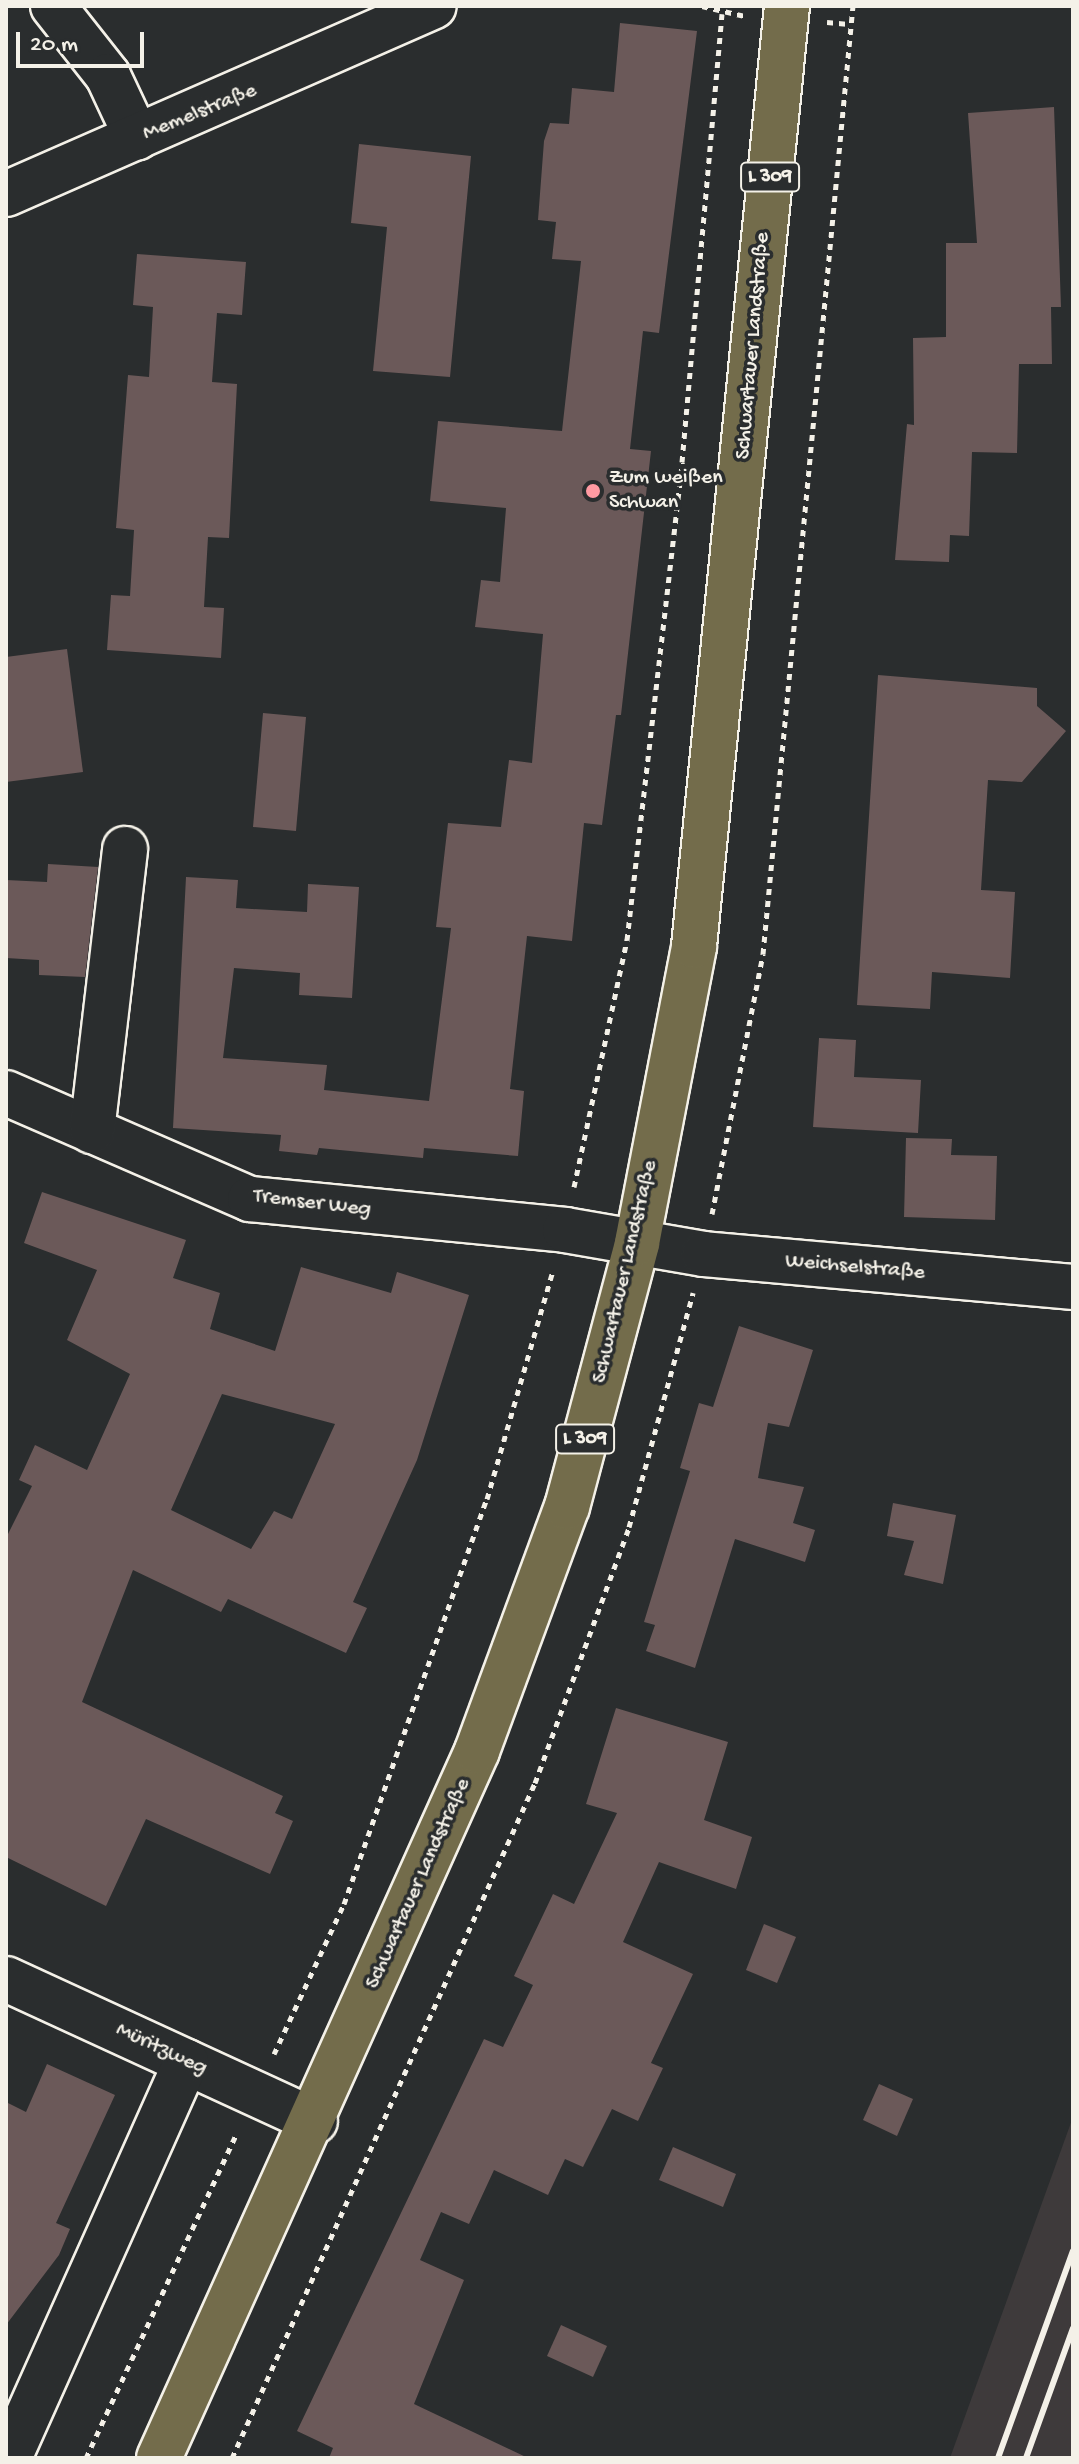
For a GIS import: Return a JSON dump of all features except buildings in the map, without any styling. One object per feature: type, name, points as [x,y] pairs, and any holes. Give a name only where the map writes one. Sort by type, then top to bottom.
[{"type":"main road","name":"Schwartauer Landstraße","points":[[159,2458],[315,2121],[477,1751],[561,1521],[637,1243],[694,946],[787,6]]},
{"type":"street","points":[[53,6],[108,76],[137,138]]},
{"type":"street","name":"Memelstraße","points":[[6,194],[434,6]]},
{"type":"street","points":[[92,1131],[125,849]]},
{"type":"street","name":"Tremser Weg","points":[[6,1093],[250,1199],[637,1243]]},
{"type":"street","name":"Weichselstraße","points":[[637,1243],[1073,1287]]},
{"type":"street","name":"Müritzweg","points":[[6,1979],[315,2121]]},
{"type":"street","points":[[9,2458],[186,2062]]},
{"type":"path","points":[[702,6],[722,14]]},
{"type":"path","points":[[849,24],[853,6]]},
{"type":"shaded area","points":[[1073,2117],[1073,2458],[950,2458]]},
{"type":"railway","points":[[998,2458],[1073,2251]]},
{"type":"railway","points":[[1026,2458],[1073,2328]]},
{"type":"place","name":"Zum weißen Schwan","points":[[593,491]]}]
